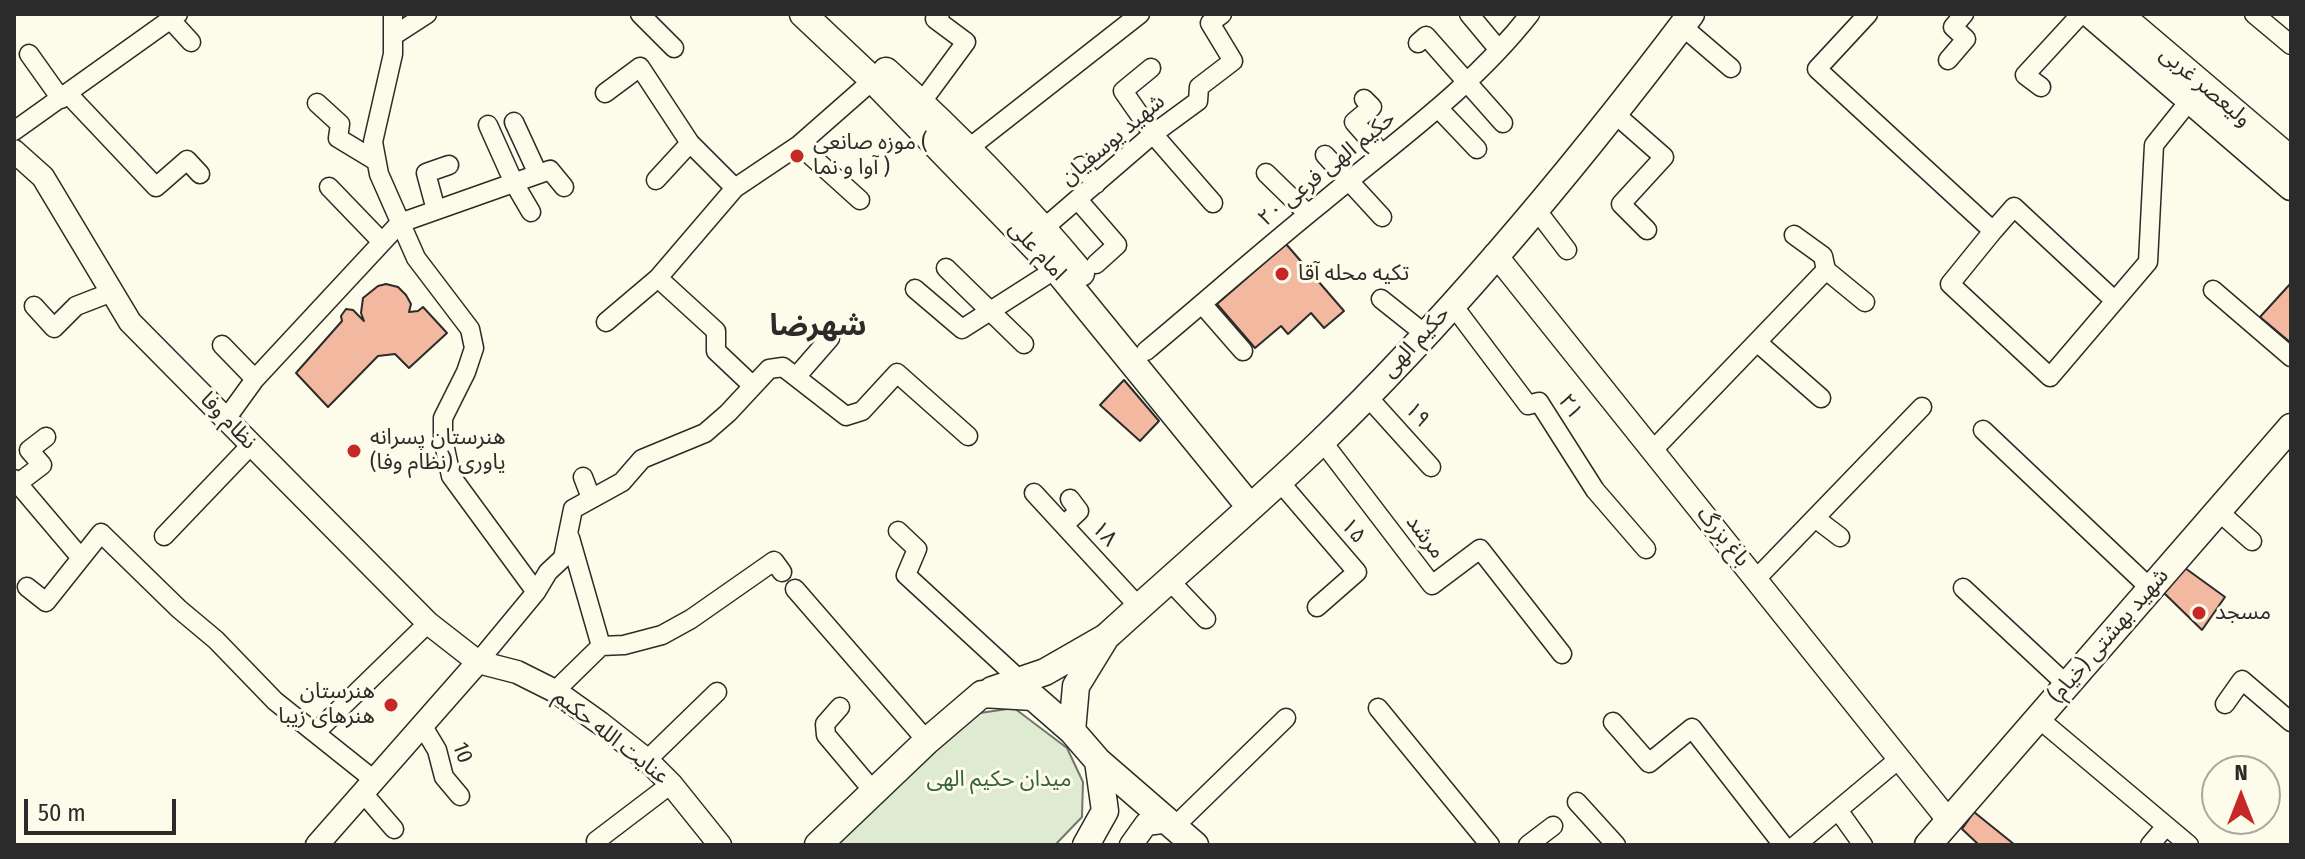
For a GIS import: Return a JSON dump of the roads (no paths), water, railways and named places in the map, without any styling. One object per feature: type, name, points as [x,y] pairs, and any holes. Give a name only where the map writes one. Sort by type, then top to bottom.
[{"type":"main road","name":"امام علی","points":[[803,14],[873,80],[1056,269],[1264,494]]},
{"type":"main road","points":[[823,14],[969,148],[1044,228],[1264,494]]},
{"type":"main road","points":[[2090,14],[2291,187]]},
{"type":"main road","name":"ولیعصر غربی","points":[[2119,14],[2291,160]]},
{"type":"main road","name":"حکیم الهی","points":[[1106,637],[1322,441],[1425,334],[1615,114],[1687,20]]},
{"type":"main road","name":"شهید بهشتی (خیام)","points":[[1928,845],[2291,427]]},
{"type":"main road","points":[[818,845],[927,741],[982,694],[1045,672],[1106,637]]},
{"type":"main road","points":[[1072,731],[1076,686],[1106,637]]},
{"type":"main road","points":[[982,694],[1033,697],[1072,731],[1098,761],[1195,845]]},
{"type":"main road","points":[[1086,845],[1105,811],[1098,761]]},
{"type":"street","points":[[393,14],[393,54],[373,142],[379,174],[416,258],[470,329],[474,348],[466,372],[443,418],[443,439],[451,476],[536,592]]},
{"type":"street","points":[[393,36],[427,14]]},
{"type":"street","points":[[640,14],[674,48]]},
{"type":"street","points":[[921,103],[966,42],[935,19],[940,14]]},
{"type":"street","points":[[969,148],[1140,14]]},
{"type":"street","name":"شهید یوسفیان","points":[[1044,228],[1153,134],[1198,101],[1199,87],[1233,61],[1210,23],[1222,14]]},
{"type":"street","points":[[1469,14],[1499,50]]},
{"type":"street","name":"حکیم الهی فرعی ۲۰","points":[[1146,351],[1308,214],[1439,109],[1499,50],[1530,14]]},
{"type":"street","points":[[1868,14],[1817,69],[1993,231]]},
{"type":"street","points":[[1948,60],[1966,39],[1953,27],[1964,14]]},
{"type":"street","points":[[2041,87],[2025,75],[2081,14]]},
{"type":"street","points":[[2254,14],[2291,45]]},
{"type":"street","points":[[2272,29],[2285,14]]},
{"type":"street","points":[[14,131],[174,17],[191,42]]},
{"type":"street","points":[[1687,20],[1731,68]]},
{"type":"street","points":[[1418,43],[1426,36],[1503,123]]},
{"type":"street","points":[[29,54],[65,97],[156,187],[187,160],[200,174]]},
{"type":"street","points":[[605,93],[640,67],[690,143],[735,188]]},
{"type":"street","points":[[1151,68],[1123,91],[1153,134],[1213,203]]},
{"type":"street","points":[[606,322],[658,278],[735,188],[799,145],[873,80]]},
{"type":"street","points":[[1364,99],[1372,107],[1354,122],[1382,154]]},
{"type":"street","points":[[2114,300],[2014,207],[1950,284],[2050,377],[2148,262],[2154,145],[2190,100]]},
{"type":"street","points":[[317,103],[340,124],[338,138],[376,161]]},
{"type":"street","points":[[1439,109],[1477,149]]},
{"type":"street","points":[[1615,114],[1664,157],[1621,204],[1647,230]]},
{"type":"street","points":[[514,122],[538,174]]},
{"type":"street","points":[[488,125],[531,212]]},
{"type":"street","points":[[656,180],[690,143]]},
{"type":"street","points":[[799,145],[860,200]]},
{"type":"street","name":"نظام وفا","points":[[14,151],[43,177],[130,322],[428,623],[478,662]]},
{"type":"street","points":[[1325,155],[1382,217]]},
{"type":"street","points":[[436,210],[426,173],[449,165]]},
{"type":"street","points":[[1081,166],[1096,184]]},
{"type":"street","points":[[226,419],[255,379],[400,223],[550,170],[564,187]]},
{"type":"street","points":[[1266,173],[1308,214]]},
{"type":"street","points":[[329,187],[382,242]]},
{"type":"street","points":[[1078,200],[1117,245],[1096,264]]},
{"type":"street","points":[[1535,208],[1567,250]]},
{"type":"street","points":[[1794,235],[1823,256],[1826,270],[1865,302]]},
{"type":"street","name":"باغ بزرگ","points":[[1495,254],[1949,821]]},
{"type":"street","points":[[946,268],[1024,344]]},
{"type":"street","points":[[915,289],[962,329],[1056,269]]},
{"type":"street","points":[[1653,450],[1826,270]]},
{"type":"street","points":[[658,278],[716,331],[716,351],[753,386]]},
{"type":"street","points":[[2213,290],[2291,357]]},
{"type":"street","points":[[34,306],[54,328],[76,306],[112,292]]},
{"type":"street","points":[[1381,299],[1425,334]]},
{"type":"street","points":[[1202,304],[1243,351]]},
{"type":"street","name":"۲۱","points":[[1452,304],[1528,405],[1539,402],[1595,490],[1646,549]]},
{"type":"street","points":[[796,377],[830,338]]},
{"type":"street","points":[[1757,342],[1821,398]]},
{"type":"street","points":[[222,345],[255,379]]},
{"type":"street","points":[[324,842],[478,662],[536,592],[548,572],[563,558],[573,509],[622,482],[642,459],[705,433],[769,369],[783,367],[846,416],[862,411],[897,373],[968,436]]},
{"type":"street","name":"۱۹","points":[[1366,395],[1431,467]]},
{"type":"street","points":[[1756,579],[1922,407]]},
{"type":"street","points":[[1983,430],[2151,589]]},
{"type":"street","points":[[46,437],[29,450],[42,465],[16,481],[81,558]]},
{"type":"street","name":"مرشد","points":[[1322,441],[1432,585],[1480,549],[1562,654]]},
{"type":"street","points":[[164,536],[251,445]]},
{"type":"street","points":[[583,477],[591,498]]},
{"type":"street","name":"۱۸","points":[[1034,493],[1139,607]]},
{"type":"street","name":"۱۵","points":[[1264,494],[1357,572],[1317,607]]},
{"type":"street","points":[[1064,525],[1079,511],[1070,499]]},
{"type":"street","points":[[2218,511],[2252,541]]},
{"type":"street","points":[[1815,518],[1840,537]]},
{"type":"street","points":[[898,531],[917,549],[906,575],[1020,680]]},
{"type":"street","points":[[569,532],[601,646]]},
{"type":"street","points":[[27,587],[46,602],[101,533],[179,609],[216,640],[275,701],[315,733],[368,787],[394,829]]},
{"type":"street","points":[[555,691],[601,646],[624,645],[662,635],[691,619],[774,561],[782,572]]},
{"type":"street","points":[[1169,580],[1206,619]]},
{"type":"street","points":[[1963,588],[2067,685]]},
{"type":"street","points":[[795,589],[927,741]]},
{"type":"street","points":[[315,733],[428,623]]},
{"type":"street","name":"عنایت الله حکیم","points":[[478,662],[517,672],[555,691],[647,760],[671,784],[720,845]]},
{"type":"street","points":[[2225,704],[2242,680],[2285,717],[2291,697]]},
{"type":"street","points":[[647,760],[717,692]]},
{"type":"street","points":[[840,707],[825,724],[826,735],[874,792]]},
{"type":"street","points":[[1378,708],[1490,845]]},
{"type":"street","points":[[1131,845],[1146,824],[1172,824],[1286,718]]},
{"type":"street","points":[[2038,718],[2189,845]]},
{"type":"street","points":[[1613,722],[1649,763],[1692,728],[1783,845]]},
{"type":"street","name":"10","points":[[422,725],[437,750],[444,777],[460,796]]},
{"type":"street","points":[[1796,845],[1900,758]]},
{"type":"street","points":[[596,841],[671,784]]},
{"type":"street","points":[[1577,802],[1616,845]]},
{"type":"street","points":[[1838,810],[1863,845]]},
{"type":"street","points":[[1528,845],[1553,826]]},
{"type":"street","points":[[2150,845],[2166,826]]},
{"type":"place","name":"موزه صانعی ( آوا و نما )","points":[[797,156]]},
{"type":"place","name":"تکیه محله آقا","points":[[1282,274]]},
{"type":"place","name":"هنرستان پسرانه یاوری (نظام وفا)","points":[[354,451]]},
{"type":"place","name":"مسجد","points":[[2199,613]]},
{"type":"place","name":"هنرستان هنرهای زیبا","points":[[391,705]]},
{"type":"district","name":"شهرضا","points":[[818,327]]},
{"type":"park label","name":"میدان حکیم الهی","points":[[999,780]]}]
